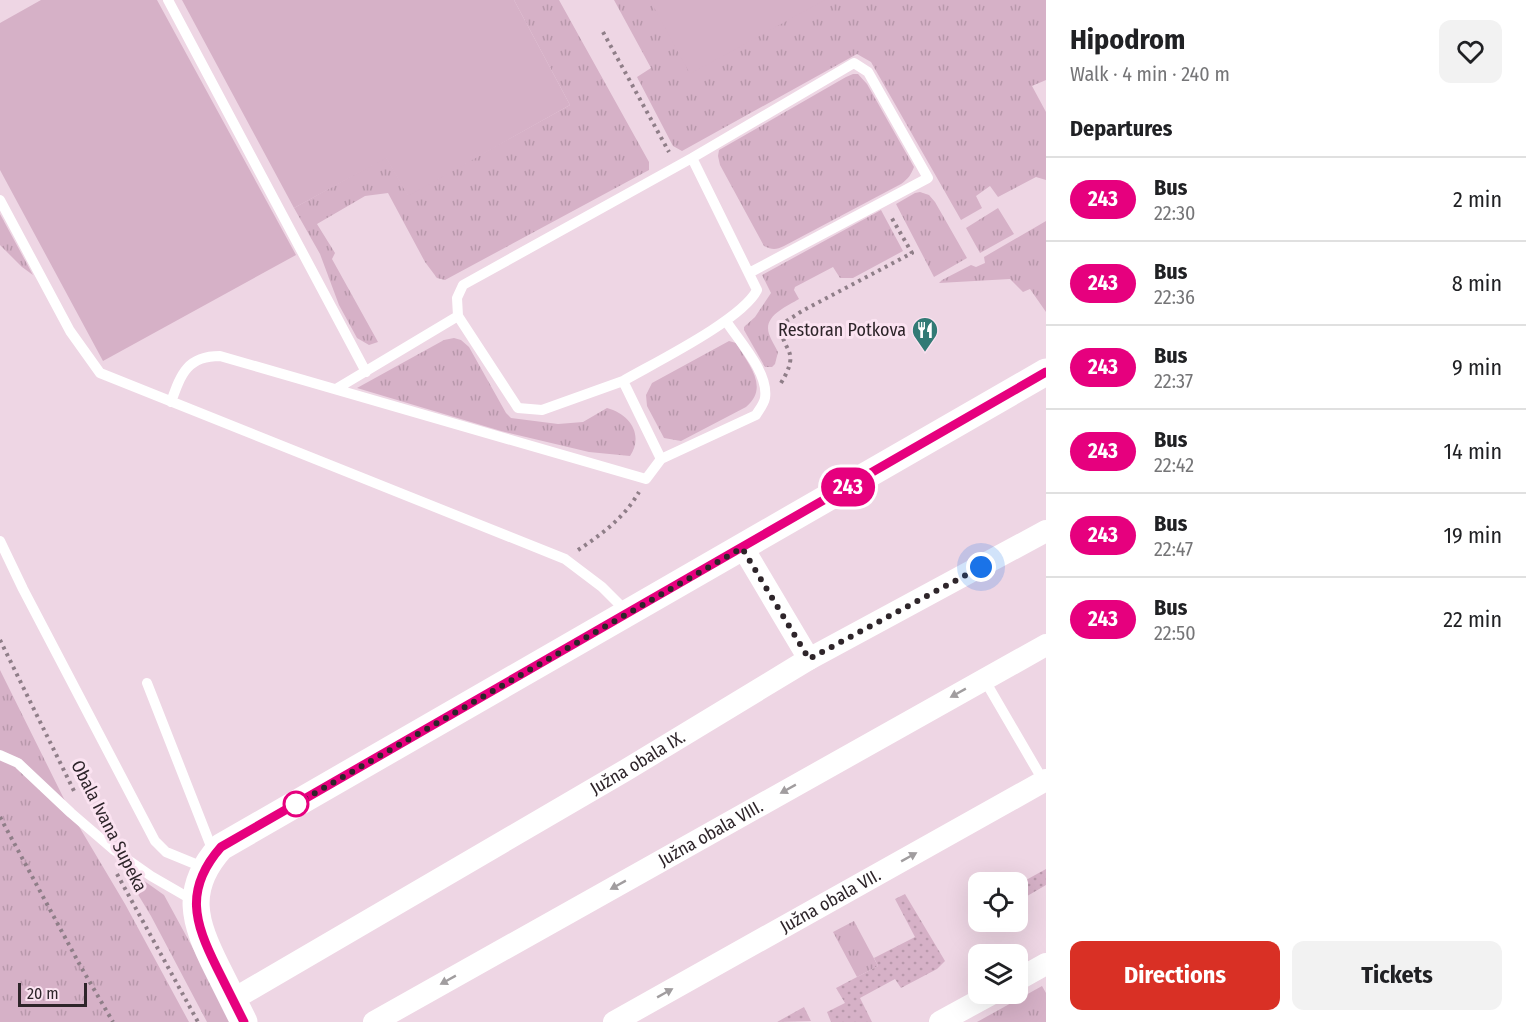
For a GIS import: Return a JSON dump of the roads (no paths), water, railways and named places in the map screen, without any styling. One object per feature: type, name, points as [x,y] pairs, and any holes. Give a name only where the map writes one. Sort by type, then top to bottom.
[{"type":"street","points":[[238,1011],[203,939],[197,919],[196,902],[200,879],[221,847],[1046,372]]},
{"type":"street","name":"Južna obala IX.","points":[[238,1011],[809,659],[1046,531]]},
{"type":"street","points":[[742,548],[809,659]]},
{"type":"street","name":"Južna obala VIII.","points":[[374,1022],[1046,645]]},
{"type":"street","name":"Južna obala VII.","points":[[614,1022],[1045,781]]},
{"type":"street","points":[[1028,974],[1046,964]]},
{"type":"street","points":[[940,1022],[973,1004]]},
{"type":"lane","points":[[168,0],[366,372]]},
{"type":"lane","points":[[692,158],[757,290],[752,299],[726,321],[623,381],[542,410],[518,408],[458,316],[457,298],[463,285],[692,158],[854,63],[868,72],[928,178],[749,273]]},
{"type":"lane","points":[[0,200],[70,331],[100,373],[565,559],[602,587],[628,614]]},
{"type":"lane","points":[[336,389],[458,316]]},
{"type":"lane","points":[[171,402],[181,374],[206,356],[220,356],[646,479],[661,459],[756,415],[765,401],[765,388],[760,372],[726,321]]},
{"type":"lane","points":[[623,381],[661,459]]},
{"type":"lane","points":[[0,541],[155,841],[166,852],[210,861]]},
{"type":"lane","points":[[984,679],[1045,781]]},
{"type":"lane","points":[[147,683],[210,861]]},
{"type":"lane","points":[[0,755],[18,763],[114,850],[150,876],[196,902]]},
{"type":"place","name":"Restoran Potkova","points":[[925,353]]}]
